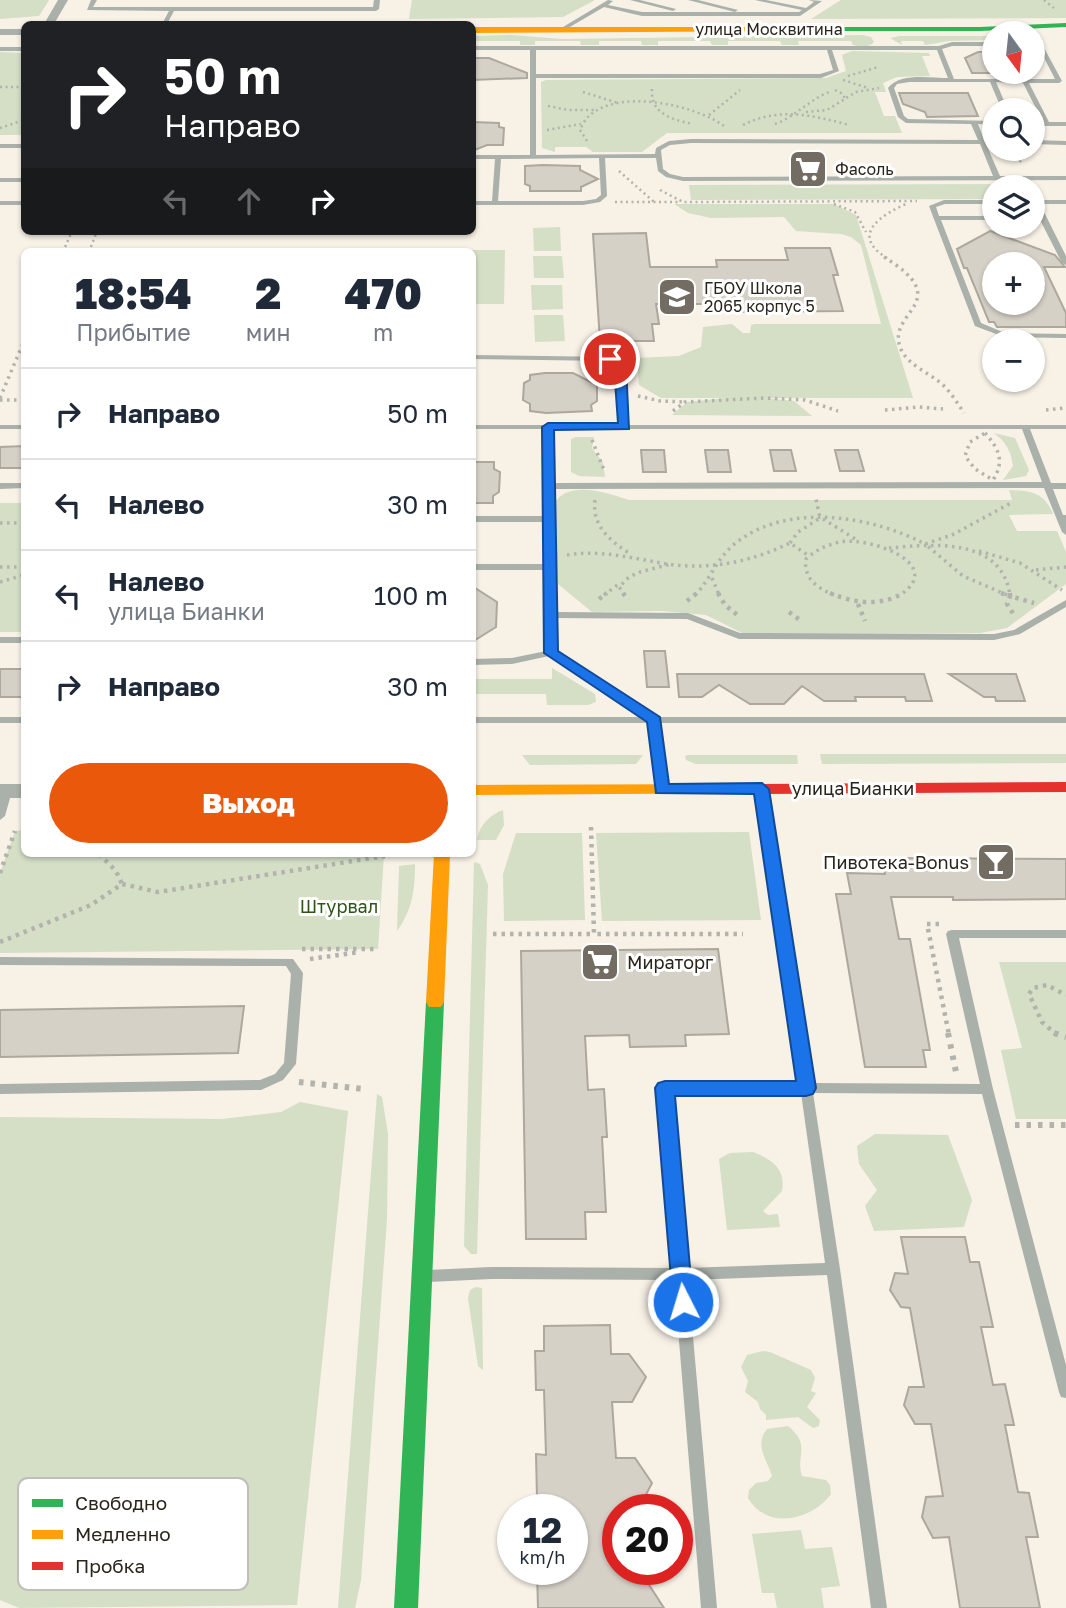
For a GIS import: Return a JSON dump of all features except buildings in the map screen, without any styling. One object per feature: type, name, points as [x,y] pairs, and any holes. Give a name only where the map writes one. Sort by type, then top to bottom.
[{"type":"street","points":[[51,21],[63,0]]},
{"type":"street","name":"улица Москвитина","points":[[476,30],[1066,26]]},
{"type":"street","points":[[0,32],[21,32]]},
{"type":"street","name":"улица Бианки","points":[[476,790],[1066,788]]},
{"type":"street","points":[[406,1608],[442,857]]},
{"type":"lane","points":[[94,0],[89,9],[376,9],[377,0]]},
{"type":"lane","points":[[561,30],[612,0]]},
{"type":"lane","points":[[633,0],[693,14]]},
{"type":"lane","points":[[691,0],[755,14]]},
{"type":"lane","points":[[758,0],[807,10]]},
{"type":"lane","points":[[603,5],[642,14],[800,14],[819,1],[812,0]]},
{"type":"lane","points":[[166,21],[172,9]]},
{"type":"lane","points":[[875,28],[883,48]]},
{"type":"lane","points":[[476,48],[939,48],[952,44],[982,44]]},
{"type":"lane","points":[[0,49],[21,48]]},
{"type":"lane","points":[[533,48],[533,157]]},
{"type":"lane","points":[[533,76],[829,75],[836,68],[829,48]]},
{"type":"lane","points":[[939,48],[952,80]]},
{"type":"lane","points":[[1045,53],[1063,80]]},
{"type":"lane","points":[[982,80],[909,80],[892,85],[901,117],[920,123],[982,123]]},
{"type":"lane","points":[[1045,80],[1063,80]]},
{"type":"lane","points":[[1027,84],[1047,124],[1066,124]]},
{"type":"lane","points":[[974,123],[982,142],[678,141],[662,145],[658,149],[658,156],[663,174],[683,179],[982,178]]},
{"type":"lane","points":[[1045,142],[1066,143]]},
{"type":"lane","points":[[0,146],[21,146]]},
{"type":"lane","points":[[476,203],[593,202],[604,196],[603,156]]},
{"type":"lane","points":[[476,157],[658,156]]},
{"type":"lane","points":[[495,203],[498,157]]},
{"type":"lane","points":[[1045,178],[1066,178]]},
{"type":"lane","points":[[0,180],[21,180]]},
{"type":"lane","points":[[982,202],[938,203],[932,206],[978,324],[1004,335],[1066,336]]},
{"type":"lane","points":[[1045,202],[1066,202]]},
{"type":"lane","points":[[0,203],[21,203]]},
{"type":"lane","points":[[936,218],[982,218]]},
{"type":"lane","points":[[1045,220],[1066,263]]},
{"type":"lane","points":[[476,357],[610,359],[620,365],[625,427]]},
{"type":"lane","points":[[476,427],[1066,426]]},
{"type":"lane","points":[[0,427],[21,427]]},
{"type":"lane","points":[[548,427],[551,653]]},
{"type":"lane","points":[[1025,427],[1063,518],[1066,532]]},
{"type":"lane","points":[[0,486],[21,486]]},
{"type":"lane","points":[[549,486],[1066,486]]},
{"type":"lane","points":[[476,519],[550,519]]},
{"type":"lane","points":[[476,567],[550,564]]},
{"type":"lane","points":[[551,615],[688,617],[731,635],[760,637],[994,637],[1010,635],[1066,603]]},
{"type":"lane","points":[[0,640],[21,640]]},
{"type":"lane","points":[[476,662],[512,661],[551,653],[655,720]]},
{"type":"lane","points":[[0,720],[21,720]]},
{"type":"lane","points":[[476,720],[1066,720]]},
{"type":"lane","points":[[655,720],[661,789]]},
{"type":"lane","points":[[762,789],[833,1269],[879,1608]]},
{"type":"lane","points":[[0,817],[11,791]]},
{"type":"lane","points":[[1066,934],[952,934],[987,1089],[1066,1392]]},
{"type":"lane","points":[[0,961],[289,962],[297,973],[290,1063],[275,1079],[261,1085],[0,1089]]},
{"type":"lane","points":[[709,1608],[665,1088],[987,1089]]},
{"type":"lane","points":[[423,1276],[491,1273],[681,1274],[833,1269]]},
{"type":"path","points":[[872,89],[851,84],[842,77],[878,67]]},
{"type":"path","points":[[577,76],[579,88],[583,92],[620,104]]},
{"type":"path","points":[[662,76],[652,90],[652,103],[672,118],[697,124]]},
{"type":"path","points":[[709,115],[746,86]]},
{"type":"path","points":[[0,87],[21,87]]},
{"type":"path","points":[[754,126],[741,127],[758,117],[827,110],[845,99],[880,88]]},
{"type":"path","points":[[835,90],[843,94],[845,99]]},
{"type":"path","points":[[533,102],[568,110],[599,110],[620,104],[680,106],[709,115],[724,127]]},
{"type":"path","points":[[533,131],[581,124],[599,110]]},
{"type":"path","points":[[765,125],[783,122],[800,112],[849,125]]},
{"type":"path","points":[[0,128],[21,121]]},
{"type":"path","points":[[581,124],[582,136],[655,202]]},
{"type":"path","points":[[717,126],[733,127]]},
{"type":"path","points":[[663,174],[659,188],[664,194],[683,202]]},
{"type":"path","points":[[593,202],[922,201]]},
{"type":"path","points":[[817,202],[850,208],[860,215],[868,245],[909,273],[917,286],[915,303],[898,335],[900,347],[909,360],[944,386],[964,414]]},
{"type":"path","points":[[866,233],[887,213],[910,202]]},
{"type":"path","points":[[21,348],[0,399],[21,400]]},
{"type":"path","points":[[622,390],[643,398],[685,402]]},
{"type":"path","points":[[597,433],[592,440],[592,448],[603,463],[606,480],[594,505],[598,524],[613,542],[633,555]]},
{"type":"path","points":[[985,433],[1002,456],[1001,469],[993,480],[975,469],[965,456],[970,442],[985,433]]},
{"type":"path","points":[[813,485],[820,518]]},
{"type":"path","points":[[925,544],[953,535],[992,511],[1048,486]]},
{"type":"path","points":[[820,518],[841,528],[857,541]]},
{"type":"path","points":[[550,564],[579,552],[633,555],[671,564],[717,565],[759,557],[790,543],[797,533],[820,518]]},
{"type":"path","points":[[680,604],[691,599],[712,577],[717,565],[732,546],[750,534],[783,522],[820,518],[883,525],[912,536],[967,580],[1010,596]]},
{"type":"path","points":[[0,523],[21,523]]},
{"type":"path","points":[[884,546],[907,560],[913,569],[914,578],[902,595],[874,603],[840,600],[812,585],[806,575],[804,565],[808,556],[828,544],[857,541],[884,546],[925,544],[975,550],[1035,570],[1066,594]]},
{"type":"path","points":[[790,543],[808,556]]},
{"type":"path","points":[[975,550],[1002,572],[1010,587],[1009,610],[1030,624]]},
{"type":"path","points":[[633,603],[619,587],[640,572],[671,564]]},
{"type":"path","points":[[0,566],[21,566]]},
{"type":"path","points":[[1035,570],[1066,566]]},
{"type":"path","points":[[0,582],[21,576]]},
{"type":"path","points":[[712,577],[717,594],[729,610],[748,622],[760,637]]},
{"type":"path","points":[[591,827],[594,934]]},
{"type":"path","points":[[0,873],[15,831]]},
{"type":"path","points":[[102,857],[116,871],[122,884]]},
{"type":"path","points":[[0,942],[91,905],[122,884],[158,892],[379,857]]},
{"type":"path","points":[[493,934],[743,934]]},
{"type":"path","points":[[289,962],[378,949]]},
{"type":"path","points":[[1066,995],[1047,985],[1033,988],[1029,994],[1046,1027],[1057,1036],[1066,1037]]},
{"type":"path","points":[[275,1079],[364,1089]]},
{"type":"path","points":[[997,1126],[1066,1125]]},
{"type":"green space","points":[[0,0],[49,0],[39,16],[0,19]]},
{"type":"green space","points":[[412,0],[595,0],[563,17],[409,19]]},
{"type":"green space","points":[[841,0],[1066,0],[1066,18],[811,19]]},
{"type":"green space","points":[[512,35],[562,39],[863,35],[871,37],[874,42],[865,46],[853,45],[851,41],[798,41],[799,45],[782,45],[780,41],[728,41],[728,45],[712,45],[710,41],[658,41],[658,45],[642,45],[641,41],[599,41],[599,45],[581,45],[580,41],[535,41],[535,45],[520,45],[520,41],[476,41],[476,36]]},
{"type":"green space","points":[[982,36],[982,40],[925,45],[923,41],[901,41],[902,45],[890,38]]},
{"type":"green space","points":[[852,51],[929,53],[930,56],[922,56],[930,76],[897,77],[883,83],[886,92],[875,92],[884,116],[895,116],[902,133],[667,133],[642,152],[593,152],[586,147],[555,147],[555,152],[542,148],[541,82],[546,80],[826,78],[846,71],[842,55]]},
{"type":"green space","points":[[0,52],[21,53],[21,135],[0,135]]},
{"type":"green space","points":[[982,184],[982,199],[691,200],[689,185]]},
{"type":"green space","points":[[674,204],[834,204],[856,215],[913,398],[763,398],[794,401],[812,416],[672,415],[687,402],[726,398],[661,398],[639,385],[637,358],[679,356],[701,347],[703,327],[732,324],[743,333],[750,333],[751,325],[755,324],[881,324],[861,245],[851,237],[796,231],[784,217],[711,218],[688,213]]},
{"type":"green space","points":[[560,227],[561,251],[534,251],[533,228]]},
{"type":"green space","points":[[476,250],[505,250],[504,304],[476,304]]},
{"type":"green space","points":[[533,256],[562,256],[564,278],[534,278]]},
{"type":"green space","points":[[531,285],[562,285],[563,309],[532,310]]},
{"type":"green space","points":[[534,315],[563,315],[565,341],[535,342]]},
{"type":"green space","points":[[994,433],[1015,438],[1029,470],[1026,476],[1003,480],[1013,466],[1005,443]]},
{"type":"green space","points":[[594,437],[592,448],[603,463],[605,477],[579,476],[571,472],[571,439]]},
{"type":"green space","points":[[578,490],[610,494],[629,500],[1012,500],[1009,490],[1036,494],[1049,507],[1053,514],[1009,515],[1017,531],[1057,531],[1066,552],[1066,584],[1007,628],[980,633],[742,633],[706,615],[662,611],[592,612],[558,584],[554,504],[560,496]]},
{"type":"green space","points":[[0,503],[21,503],[21,632],[0,632]]},
{"type":"green space","points":[[552,668],[595,694],[596,702],[588,705],[547,705],[546,694],[476,694],[476,679],[552,679]]},
{"type":"green space","points":[[820,754],[1066,754],[1066,763],[822,764]]},
{"type":"green space","points":[[522,755],[643,755],[636,764],[530,765]]},
{"type":"green space","points":[[797,755],[798,764],[696,764],[686,760],[685,756]]},
{"type":"green space","points":[[503,810],[504,825],[496,840],[477,840],[486,821]]},
{"type":"green space","name":"Штурвал","points":[[21,830],[21,857],[384,857],[378,949],[0,953],[0,873],[15,831]]},
{"type":"green space","points":[[749,832],[761,920],[602,921],[596,833]]},
{"type":"green space","points":[[516,833],[582,833],[585,920],[504,921],[503,874]]},
{"type":"green space","points":[[474,862],[480,864],[488,885],[477,1254],[471,1254],[464,1246]]},
{"type":"green space","points":[[415,864],[412,899],[397,931],[399,866]]},
{"type":"green space","points":[[999,962],[1066,962],[1066,1119],[1016,1119],[1001,1050],[1022,1048]]},
{"type":"green space","points":[[377,1094],[382,1097],[388,1134],[387,1219],[361,1580],[355,1608],[338,1608]]},
{"type":"green space","points":[[300,1102],[348,1111],[297,1605],[19,1608],[0,1600],[0,1117],[222,1119],[281,1112]]},
{"type":"green space","points":[[875,1134],[948,1135],[972,1200],[964,1227],[874,1231],[865,1206],[877,1190],[859,1164],[857,1146]]},
{"type":"green space","points":[[753,1152],[771,1161],[782,1176],[782,1191],[763,1211],[768,1215],[778,1214],[780,1227],[727,1230],[719,1159],[730,1153]]},
{"type":"green space","points":[[482,1288],[483,1370],[478,1366],[468,1298],[470,1290]]},
{"type":"green space","points":[[763,1351],[811,1370],[815,1378],[811,1391],[816,1393],[807,1407],[820,1420],[819,1426],[813,1428],[798,1417],[766,1420],[758,1402],[745,1392],[748,1381],[741,1367],[747,1355]]},
{"type":"green space","points":[[788,1426],[801,1445],[802,1476],[826,1480],[831,1494],[813,1510],[790,1518],[778,1518],[766,1515],[748,1498],[749,1490],[756,1483],[768,1481],[772,1476],[763,1452],[763,1435],[767,1429]]},
{"type":"green space","points":[[801,1530],[805,1549],[832,1547],[840,1586],[821,1588],[824,1608],[777,1608],[774,1593],[762,1593],[752,1534]]},
{"type":"traffic: fast","points":[[826,29],[980,29],[1066,25]]},
{"type":"traffic: fast","points":[[406,1608],[435,1002]]},
{"type":"traffic: slow","points":[[476,30],[826,29]]},
{"type":"traffic: slow","points":[[476,790],[753,789]]},
{"type":"traffic: slow","points":[[435,1002],[442,857]]},
{"type":"traffic: jam","points":[[753,789],[1066,787]]},
{"type":"place","name":"Фасоль","points":[[808,169]]},
{"type":"place","name":"ГБОУ Школа 2065 корпус 5","points":[[677,297]]},
{"type":"place","name":"Пивотека-Bonus","points":[[996,862]]},
{"type":"place","name":"Мираторг","points":[[600,962]]},
{"type":"route","points":[[610,359],[620,365],[625,427],[548,427],[551,653],[655,720],[661,789],[762,789],[806,1088],[665,1088],[683,1302]]}]
